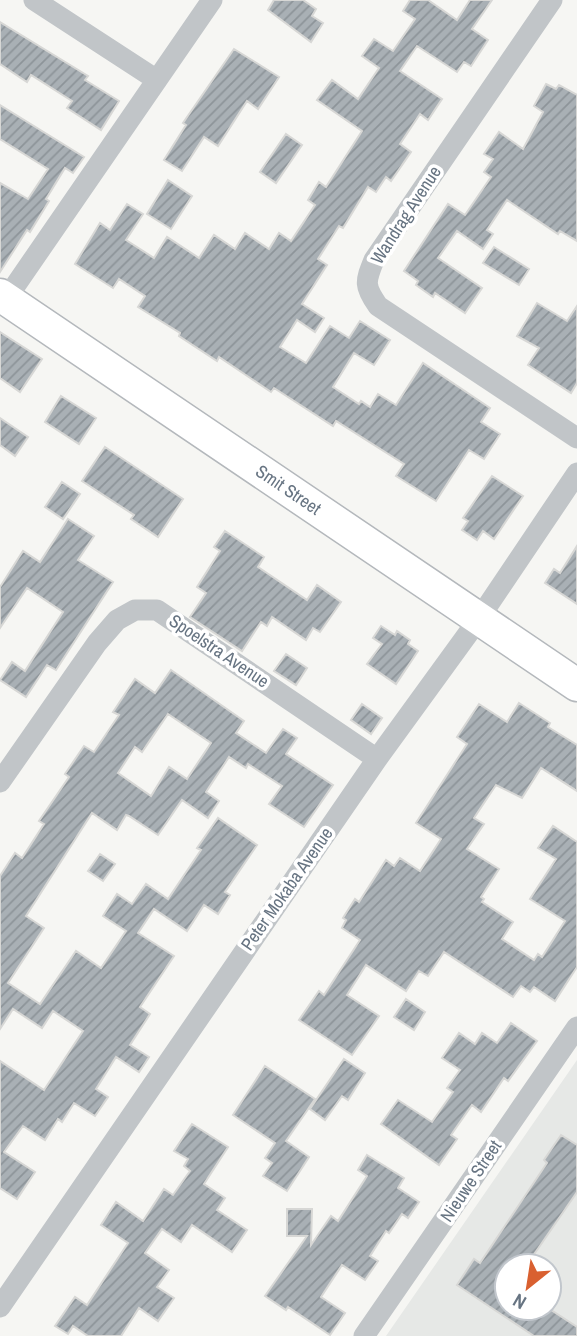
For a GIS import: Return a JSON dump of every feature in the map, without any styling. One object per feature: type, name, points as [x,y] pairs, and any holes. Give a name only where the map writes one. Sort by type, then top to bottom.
[{"type":"street","points":[[34,0],[157,80]]},
{"type":"street","points":[[3,297],[212,0]]},
{"type":"street","name":"Wandrag Avenue","points":[[552,0],[374,260],[367,290],[378,306],[577,438]]},
{"type":"street","name":"Smit Street","points":[[3,297],[577,685]]},
{"type":"street","name":"Peter Mokaba Avenue","points":[[1,1305],[377,759],[478,620],[577,473]]},
{"type":"street","name":"Spoelstra Avenue","points":[[0,782],[97,643],[117,620],[135,610],[157,610],[377,759]]},
{"type":"street","name":"Nieuwe Street","points":[[364,1336],[577,1027]]},
{"type":"shaded area","points":[[577,1060],[577,1336],[386,1336]]},
{"type":"building","points":[[274,0],[303,0],[316,9],[312,16],[323,23],[311,42],[268,10]]},
{"type":"building","points":[[410,0],[428,0],[457,20],[470,0],[492,0],[472,29],[488,40],[471,66],[464,62],[457,72],[417,46],[400,71],[442,99],[428,120],[420,114],[400,144],[411,152],[391,181],[386,177],[376,192],[368,187],[343,228],[339,226],[318,259],[327,265],[302,304],[324,318],[315,332],[297,320],[280,347],[306,363],[330,326],[349,338],[360,321],[390,340],[374,365],[354,353],[333,387],[359,404],[361,401],[370,407],[378,394],[396,405],[423,363],[490,408],[481,422],[500,434],[484,459],[469,450],[436,501],[396,476],[404,464],[336,421],[333,426],[274,388],[271,392],[219,357],[217,361],[179,336],[180,333],[138,307],[145,296],[119,279],[113,288],[75,264],[100,223],[110,230],[127,204],[143,214],[126,240],[154,258],[167,237],[199,258],[214,235],[235,249],[245,233],[269,249],[279,233],[291,241],[315,205],[308,200],[319,182],[326,187],[362,131],[317,100],[332,80],[358,99],[379,68],[362,56],[374,39],[393,51],[415,19],[403,11]]},
{"type":"building","points":[[0,22],[88,76],[85,80],[119,101],[101,130],[67,108],[72,101],[31,75],[27,82],[0,64]]},
{"type":"building","points":[[234,49],[279,77],[258,109],[247,101],[218,146],[204,137],[182,171],[164,160],[186,125],[183,123]]},
{"type":"building","points":[[546,84],[556,89],[559,85],[577,95],[577,241],[560,231],[558,234],[507,200],[487,230],[493,234],[483,249],[457,231],[438,258],[482,288],[465,313],[435,293],[433,297],[416,285],[418,281],[404,271],[448,204],[465,215],[491,177],[484,172],[493,159],[484,154],[499,132],[523,149],[543,112],[534,106]]},
{"type":"building","points":[[0,105],[84,157],[73,173],[65,168],[30,232],[27,230],[0,272],[0,183],[28,199],[48,169],[0,139]]},
{"type":"building","points":[[286,134],[302,145],[276,183],[260,172]]},
{"type":"building","points":[[168,180],[192,196],[171,229],[147,214]]},
{"type":"building","points":[[494,247],[529,269],[519,285],[483,263]]},
{"type":"building","points":[[537,303],[567,321],[577,306],[577,383],[571,393],[528,365],[539,348],[517,336]]},
{"type":"building","points":[[0,332],[42,359],[20,392],[0,378]]},
{"type":"building","points":[[61,396],[96,418],[79,444],[45,422]]},
{"type":"building","points":[[0,418],[28,437],[15,456],[0,445]]},
{"type":"building","points":[[105,447],[183,499],[158,537],[131,519],[134,515],[82,481]]},
{"type":"building","points":[[492,476],[523,496],[494,539],[483,531],[477,540],[462,530],[468,521],[463,518]]},
{"type":"building","points":[[62,482],[80,494],[63,519],[45,507]]},
{"type":"building","points":[[68,519],[94,536],[78,560],[113,582],[56,670],[47,665],[26,697],[0,680],[12,662],[25,671],[63,612],[27,588],[0,628],[0,587],[23,551],[40,562]]},
{"type":"building","points":[[225,531],[264,557],[258,567],[307,600],[317,585],[341,602],[320,632],[313,628],[306,640],[272,617],[267,626],[261,622],[242,651],[190,617],[206,593],[197,587],[220,551],[214,547]]},
{"type":"building","points":[[577,546],[577,604],[545,583],[554,569],[560,573]]},
{"type":"building","points":[[381,626],[395,635],[397,631],[410,640],[408,644],[418,651],[396,684],[367,664],[382,644],[373,638]]},
{"type":"building","points":[[286,654],[307,668],[296,685],[274,671]]},
{"type":"building","points":[[171,670],[244,721],[236,733],[266,753],[283,729],[297,738],[286,754],[333,785],[304,827],[269,804],[282,786],[248,764],[246,768],[229,757],[206,792],[219,801],[208,818],[182,800],[158,835],[126,815],[117,830],[92,813],[26,916],[44,928],[8,983],[40,1004],[76,951],[101,968],[126,931],[103,916],[117,894],[132,904],[146,884],[168,899],[201,850],[197,848],[218,818],[257,845],[225,892],[230,895],[218,914],[204,905],[187,931],[154,909],[138,933],[174,956],[140,1007],[150,1014],[130,1045],[149,1057],[139,1072],[116,1057],[96,1089],[108,1097],[95,1116],[74,1103],[62,1122],[58,1119],[45,1140],[23,1126],[4,1152],[35,1172],[17,1199],[0,1188],[0,1061],[44,1090],[83,1031],[53,1011],[42,1028],[13,1009],[0,1029],[0,876],[15,853],[22,858],[44,824],[39,821],[69,777],[65,774],[84,746],[94,752],[119,715],[113,712],[135,679],[155,693]],"holes":[[[168,714],[211,743],[187,779],[169,767],[151,796],[118,773],[135,747],[142,752]]]},
{"type":"building","points":[[519,703],[550,723],[548,727],[577,745],[577,791],[541,768],[522,798],[496,785],[474,818],[484,824],[467,849],[499,869],[481,897],[484,899],[482,902],[513,922],[502,939],[534,960],[538,954],[542,957],[565,921],[530,899],[556,859],[538,848],[553,826],[577,842],[577,967],[555,1001],[534,987],[530,992],[521,986],[513,997],[444,952],[428,976],[419,971],[406,991],[366,965],[347,995],[379,1016],[352,1055],[299,1020],[319,991],[324,995],[360,940],[342,928],[346,920],[343,918],[355,899],[359,902],[386,860],[394,866],[400,858],[420,871],[441,839],[416,823],[467,744],[457,737],[479,704],[507,722]]},
{"type":"building","points":[[362,704],[382,718],[371,734],[351,720]]},
{"type":"building","points":[[100,854],[115,864],[103,881],[88,871]]},
{"type":"building","points":[[406,999],[425,1012],[414,1030],[394,1017]]},
{"type":"building","points":[[511,1023],[537,1041],[508,1081],[504,1078],[481,1112],[472,1105],[451,1135],[457,1139],[439,1165],[381,1124],[398,1100],[432,1122],[453,1092],[447,1088],[460,1070],[442,1058],[459,1033],[475,1044],[482,1033],[497,1043]]},
{"type":"building","points":[[344,1059],[365,1073],[348,1100],[342,1096],[325,1120],[310,1109]]},
{"type":"building","points":[[265,1066],[315,1099],[286,1141],[309,1157],[287,1191],[263,1176],[272,1163],[265,1158],[275,1143],[233,1115]]},
{"type":"building","points":[[192,1124],[228,1147],[204,1184],[225,1198],[217,1210],[247,1230],[232,1252],[192,1225],[181,1242],[162,1229],[145,1253],[169,1270],[157,1287],[174,1298],[158,1321],[139,1308],[121,1336],[88,1336],[73,1326],[68,1334],[55,1326],[75,1297],[87,1305],[128,1243],[101,1225],[116,1202],[143,1221],[164,1189],[173,1195],[190,1171],[184,1166],[188,1159],[174,1151]]},
{"type":"building","points":[[561,1135],[577,1145],[577,1192],[536,1252],[493,1252],[493,1309],[457,1285],[474,1259],[480,1263],[547,1163],[544,1160]]},
{"type":"building","points":[[367,1155],[404,1178],[398,1188],[419,1202],[408,1218],[402,1214],[389,1233],[386,1231],[370,1256],[378,1261],[365,1280],[342,1265],[321,1297],[345,1313],[330,1335],[288,1307],[286,1310],[265,1296],[307,1236],[287,1236],[287,1209],[312,1209],[311,1245],[331,1216],[338,1221],[367,1176],[358,1170]]},
{"type":"building","points":[[563,1318],[577,1327],[577,1336],[534,1336],[513,1322],[563,1322]]}]
